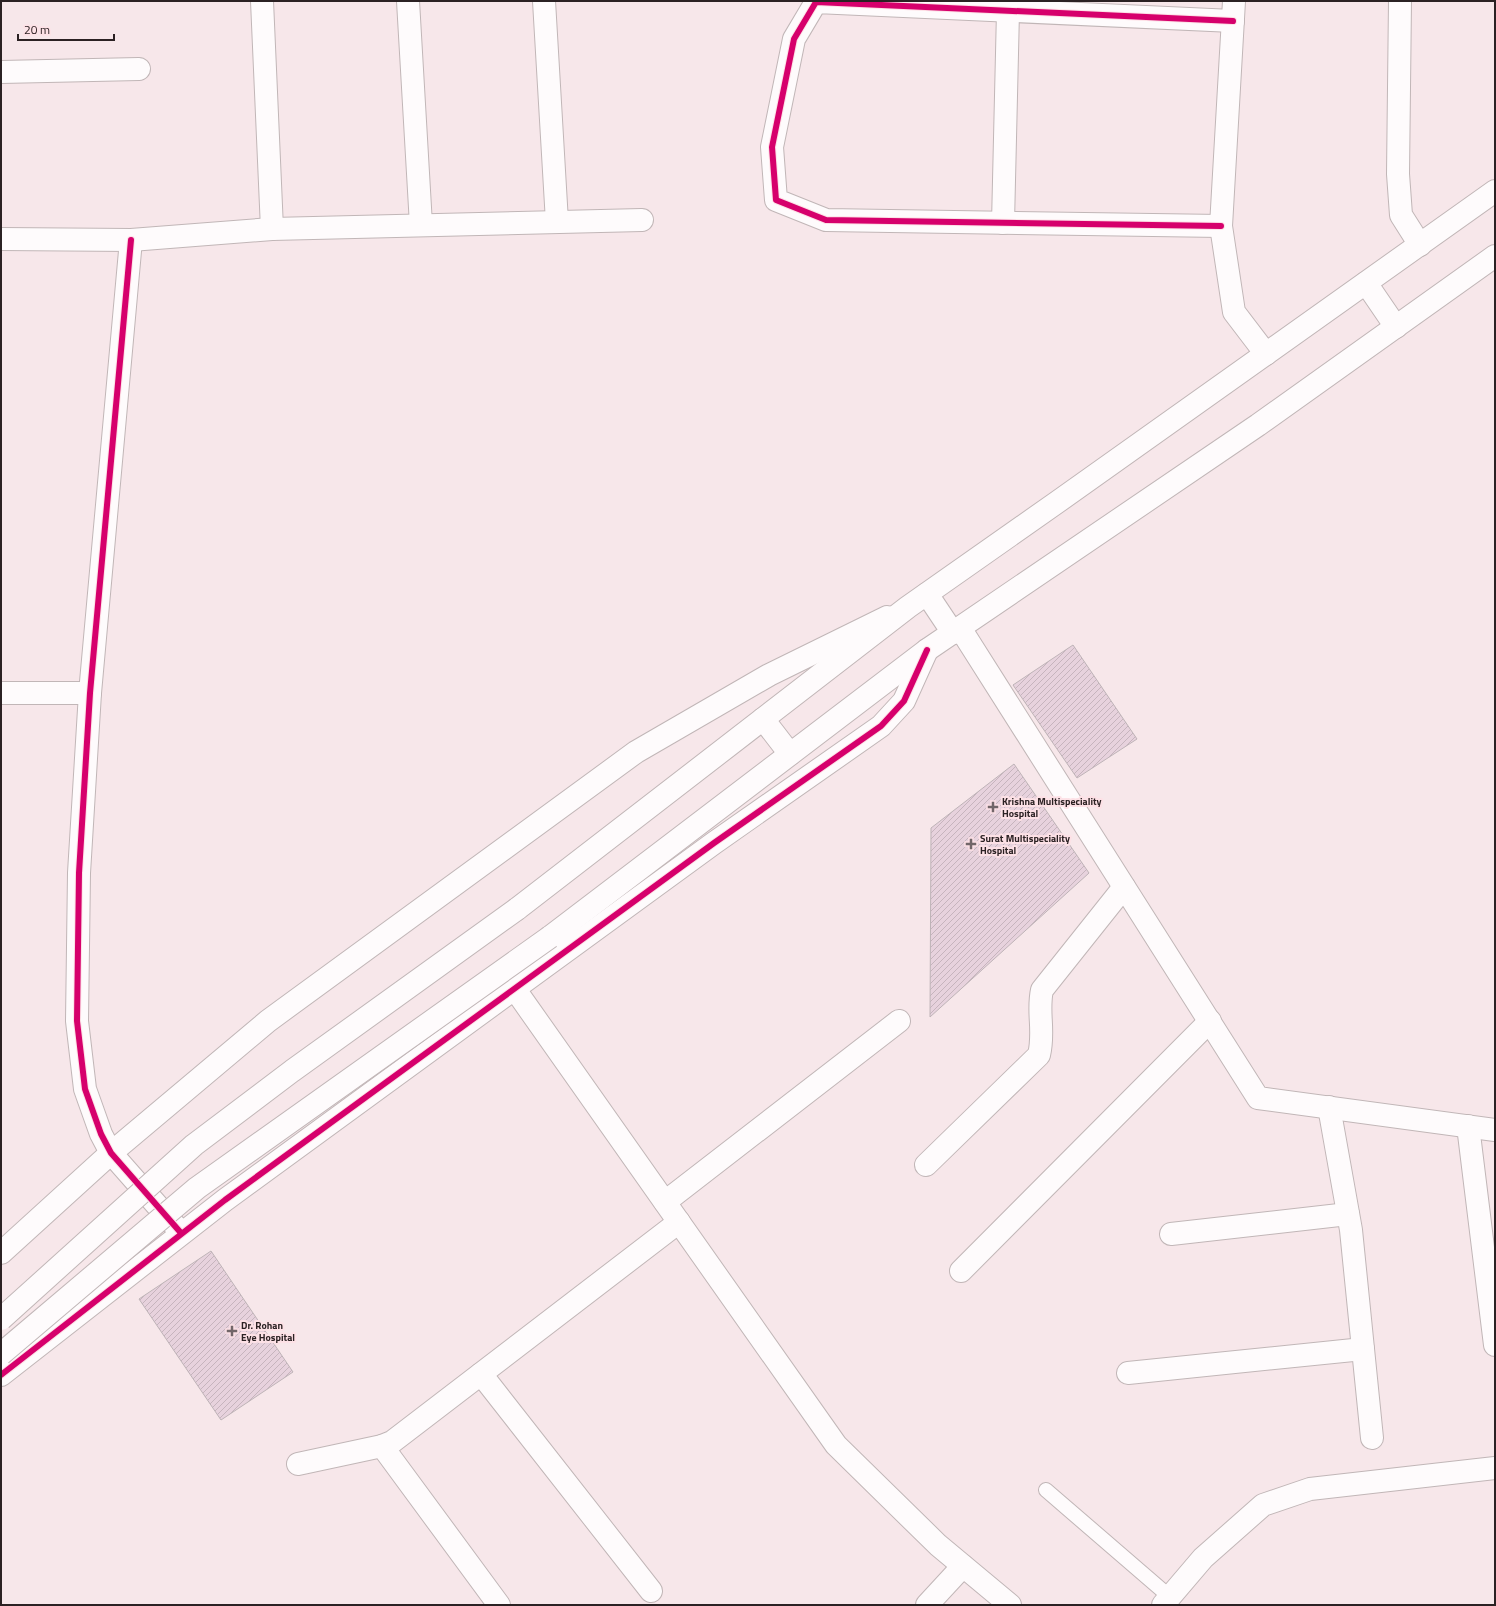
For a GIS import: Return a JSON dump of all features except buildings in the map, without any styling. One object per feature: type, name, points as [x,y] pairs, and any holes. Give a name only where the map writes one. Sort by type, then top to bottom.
[{"type":"street","points":[[262,1],[272,229]]},
{"type":"street","points":[[408,1],[421,225]]},
{"type":"street","points":[[544,1],[557,222]]},
{"type":"street","points":[[1400,1],[1398,128],[1401,214],[1420,245]]},
{"type":"street","points":[[1221,226],[826,220],[776,200],[772,147],[794,39],[816,2],[1008,11],[1234,11],[1221,226],[1234,312],[1266,354]]},
{"type":"street","points":[[1003,223],[1008,11]]},
{"type":"street","points":[[1,72],[139,69]]},
{"type":"street","points":[[1,1318],[194,1145],[298,1066],[517,909],[908,607],[1495,191]]},
{"type":"street","points":[[1,239],[130,240],[272,229],[642,220]]},
{"type":"street","points":[[130,240],[90,694],[79,873],[78,1021],[85,1089],[101,1134],[112,1153],[181,1233]]},
{"type":"street","points":[[1,1354],[197,1188],[550,937],[927,650],[1258,425],[1495,256]]},
{"type":"street","points":[[1366,283],[1396,327]]},
{"type":"street","points":[[927,594],[956,631],[1124,887],[1258,1098],[1495,1130]]},
{"type":"street","points":[[1,1253],[112,1153],[268,1021],[636,752],[769,675],[908,607]]},
{"type":"street","points":[[1,1375],[181,1233],[514,988],[714,843],[880,726],[904,701],[927,650]]},
{"type":"street","points":[[1,693],[90,694]]},
{"type":"street","points":[[763,720],[790,754]]},
{"type":"street","points":[[926,1165],[1038,1055],[1042,1030],[1040,1000],[1042,990],[1124,887]]},
{"type":"street","points":[[514,988],[836,1445],[938,1545],[1010,1605]]},
{"type":"street","points":[[665,1202],[899,1021]]},
{"type":"street","points":[[961,1271],[1210,1021]]},
{"type":"street","points":[[1328,1107],[1351,1230],[1372,1438]]},
{"type":"street","points":[[1468,1126],[1495,1345]]},
{"type":"street","points":[[1171,1234],[1348,1214]]},
{"type":"street","points":[[298,1464],[382,1446],[392,1442],[679,1222]]},
{"type":"street","points":[[1128,1373],[1363,1349]]},
{"type":"street","points":[[481,1374],[651,1591]]},
{"type":"street","points":[[382,1446],[499,1605]]},
{"type":"street","points":[[1167,1601],[1203,1558],[1263,1505],[1310,1488],[1495,1468]]},
{"type":"street","points":[[927,1605],[963,1566]]},
{"type":"lane","points":[[1046,1490],[1167,1601]]},
{"type":"cycle path","points":[[1221,226],[826,220],[776,200],[772,147],[794,39],[816,2],[1233,21]]},
{"type":"cycle path","points":[[131,240],[90,693],[79,873],[77,1021],[85,1089],[101,1134],[111,1153],[181,1233]]},
{"type":"cycle path","points":[[1,1375],[225,1200],[714,843],[881,726],[904,701],[927,650]]},
{"type":"place","name":"Krishna Multispeciality Hospital","points":[[993,807]]},
{"type":"place","name":"Surat Multispeciality Hospital","points":[[971,844]]},
{"type":"place","name":"Dr. Rohan Eye Hospital","points":[[232,1331]]}]
